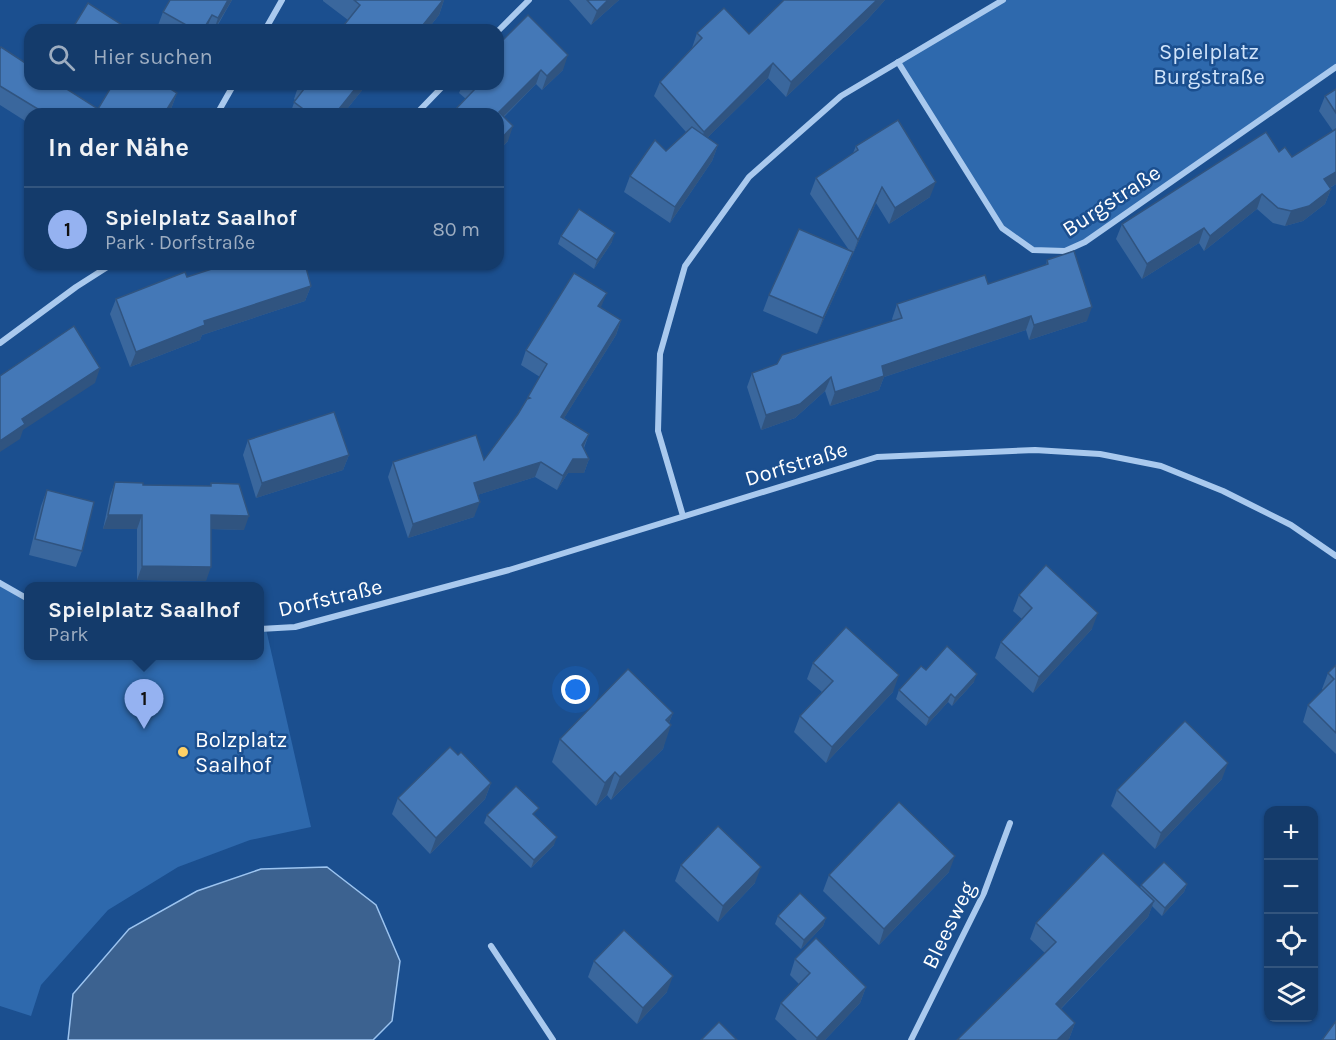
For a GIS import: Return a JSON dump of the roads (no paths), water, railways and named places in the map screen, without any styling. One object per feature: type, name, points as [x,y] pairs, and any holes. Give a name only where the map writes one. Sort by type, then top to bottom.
[{"type":"street","points":[[268,24],[282,0]]},
{"type":"street","points":[[504,25],[529,0]]},
{"type":"street","points":[[683,516],[658,431],[660,354],[685,266],[749,177],[841,96],[1004,0]]},
{"type":"street","name":"Burgstraße","points":[[898,62],[1002,228],[1033,250],[1065,251],[1085,242],[1336,67]]},
{"type":"street","points":[[220,108],[231,90]]},
{"type":"street","points":[[422,108],[439,90]]},
{"type":"street","points":[[0,343],[103,270]]},
{"type":"street","name":"Dorfstraße","points":[[264,629],[295,627],[509,570],[877,457],[1035,450],[1100,454],[1161,466],[1223,491],[1291,525],[1336,556]]},
{"type":"street","points":[[0,583],[24,597]]},
{"type":"street","name":"Bleesweg","points":[[911,1040],[984,893],[1010,823]]},
{"type":"street","points":[[491,946],[553,1040]]},
{"type":"place","name":"Spielplatz Saalhof","points":[[144,729]]},
{"type":"place","name":"Bolzplatz Saalhof","points":[[183,752]]},
{"type":"park label","name":"Spielplatz Burgstraße","points":[[1209,64]]}]
